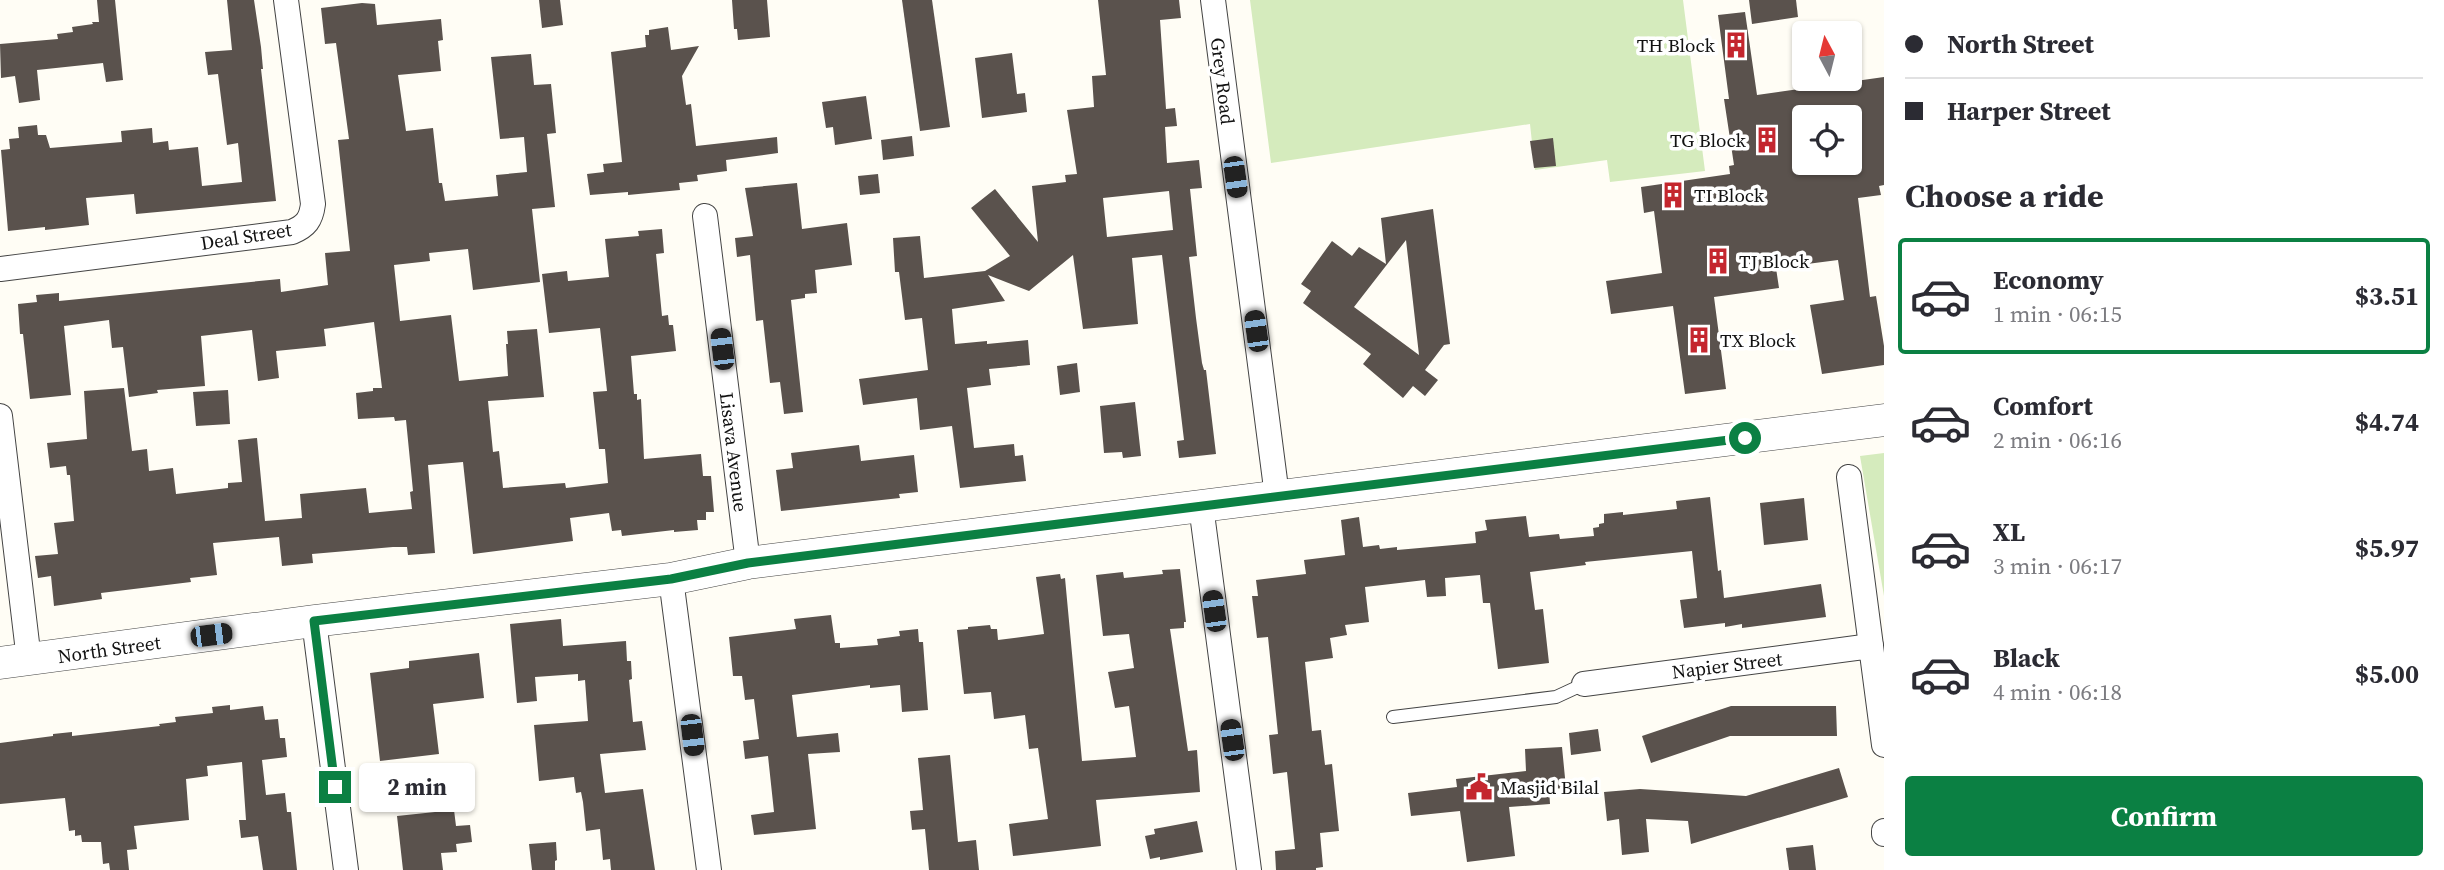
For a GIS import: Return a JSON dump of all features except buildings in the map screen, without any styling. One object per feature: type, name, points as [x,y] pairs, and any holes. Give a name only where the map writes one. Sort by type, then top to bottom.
[{"type":"street","name":"Deal Street","points":[[0,269],[292,232],[304,227],[311,218],[313,204],[286,0]]},
{"type":"street","name":"Grey Road","points":[[1213,0],[1277,496]]},
{"type":"street","name":"Lisava Avenue","points":[[705,216],[748,563]]},
{"type":"street","points":[[0,416],[15,661]]},
{"type":"street","name":"North Street","points":[[15,661],[314,621],[671,579],[748,563],[1884,421]]},
{"type":"street","points":[[1849,477],[1884,745]]},
{"type":"street","points":[[1200,506],[1249,870]]},
{"type":"street","points":[[671,579],[709,870]]},
{"type":"street","points":[[314,621],[346,870]]},
{"type":"street","name":"Napier Street","points":[[1584,684],[1871,646]]},
{"type":"lane","points":[[1393,717],[1556,697],[1584,684]]},
{"type":"green space","points":[[1250,0],[1683,0],[1705,171],[1610,182],[1607,160],[1535,170],[1530,124],[1271,163]]},
{"type":"green space","points":[[1884,453],[1884,596],[1860,456]]},
{"type":"place","name":"TH Block","points":[[1736,45]]},
{"type":"place","name":"TG Block","points":[[1767,140]]},
{"type":"place","name":"TI Block","points":[[1673,195]]},
{"type":"place","name":"TJ Block","points":[[1718,261]]},
{"type":"place","name":"TX Block","points":[[1699,340]]},
{"type":"place","name":"Masjid Bilal","points":[[1479,787]]},
{"type":"route","points":[[335,787],[314,621],[671,579],[748,563],[1745,438]]}]
